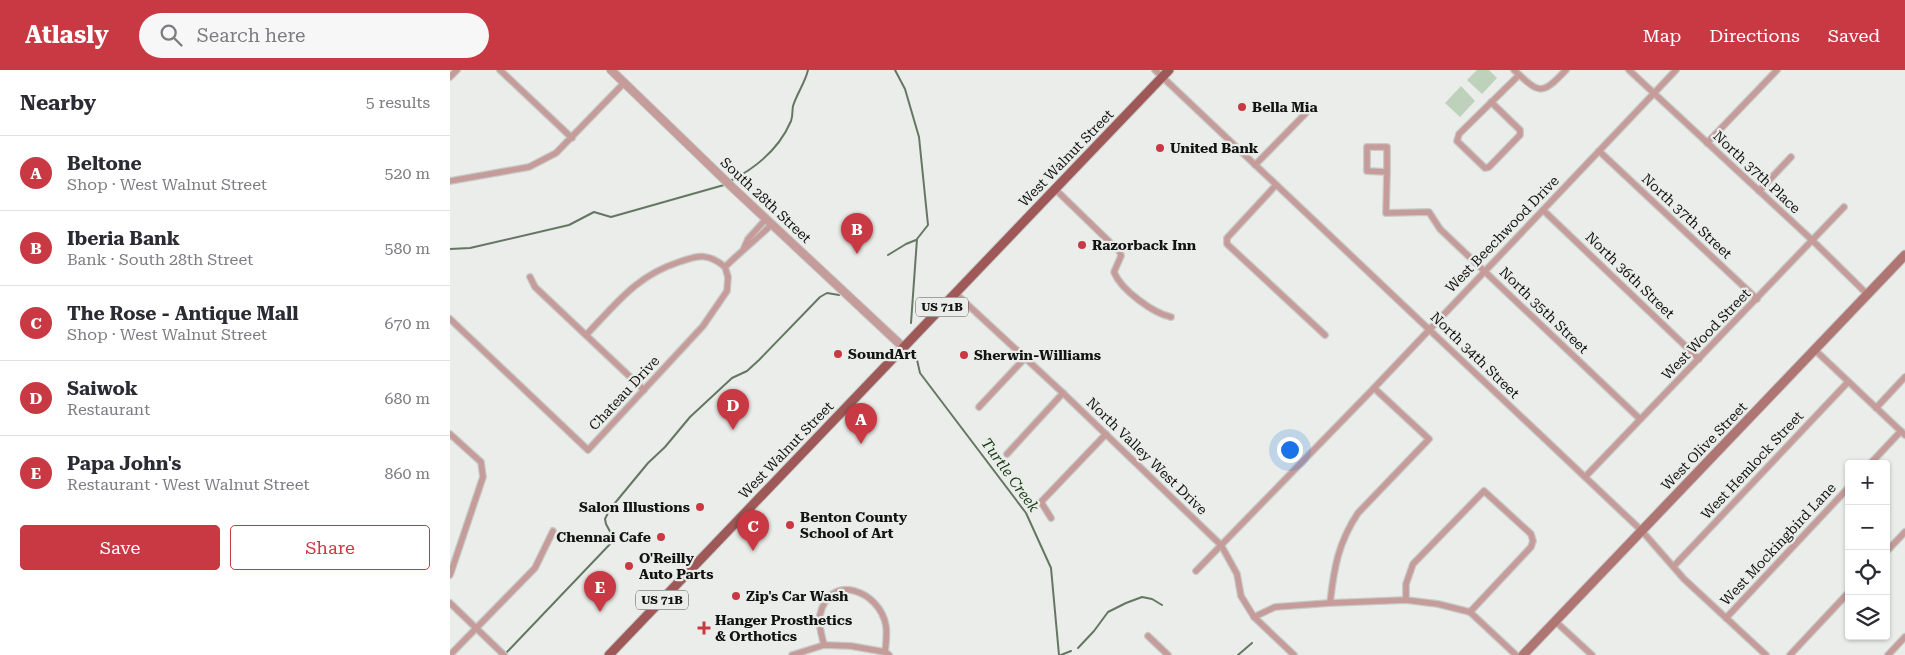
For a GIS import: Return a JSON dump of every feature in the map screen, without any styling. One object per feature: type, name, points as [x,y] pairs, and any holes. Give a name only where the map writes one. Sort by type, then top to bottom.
[{"type":"main road","name":"West Walnut Street","points":[[609,655],[1166,74]]},
{"type":"main road","name":"West Olive Street","points":[[1523,655],[1905,255]]},
{"type":"street","points":[[450,77],[456,70]]},
{"type":"street","points":[[500,70],[572,138]]},
{"type":"street","name":"South 28th Street","points":[[611,70],[769,222],[904,348]]},
{"type":"street","name":"North 34th Street","points":[[1155,70],[1166,74],[1276,186],[1642,531],[1684,579],[1766,655]]},
{"type":"street","points":[[1491,102],[1520,130],[1520,135],[1489,167],[1485,168],[1457,140],[1459,134],[1491,102],[1516,72],[1532,87],[1541,90],[1549,88],[1566,70]]},
{"type":"street","name":"North 37th Place","points":[[1629,70],[1760,191],[1867,294]]},
{"type":"street","name":"West Beechwood Drive","points":[[1196,571],[1374,388],[1676,70]]},
{"type":"street","points":[[1707,143],[1778,70]]},
{"type":"street","points":[[450,181],[529,167],[556,153],[624,83]]},
{"type":"street","points":[[1255,165],[1306,112]]},
{"type":"street","name":"North 35th Street","points":[[1387,172],[1367,171],[1368,147],[1387,147],[1387,172],[1386,213],[1429,212],[1440,229],[1640,420]]},
{"type":"street","name":"North 37th Street","points":[[1599,151],[1757,299]]},
{"type":"street","points":[[1760,191],[1791,157]]},
{"type":"street","points":[[1276,186],[1227,238],[1227,244],[1325,335]]},
{"type":"street","points":[[1055,189],[1120,252],[1121,256],[1114,274],[1121,283],[1153,311],[1171,317]]},
{"type":"street","name":"West Wood Street","points":[[1585,477],[1844,207]]},
{"type":"street","name":"North 36th Street","points":[[1543,210],[1699,359]]},
{"type":"street","points":[[586,335],[634,286],[661,268],[696,256],[717,260],[725,267],[744,248],[748,239],[769,222]]},
{"type":"street","name":"Chateau Drive","points":[[450,319],[588,450],[690,341],[714,311],[727,291],[728,277],[725,267]]},
{"type":"street","points":[[530,277],[535,287],[644,390]]},
{"type":"street","name":"North Valley West Drive","points":[[955,293],[1064,393],[1221,545],[1237,574],[1241,596],[1254,617],[1294,655]]},
{"type":"street","points":[[1814,350],[1903,433],[1874,460]]},
{"type":"street","points":[[979,408],[1025,358]]},
{"type":"street","points":[[1876,408],[1905,377]]},
{"type":"street","name":"West Hemlock Street","points":[[1674,566],[1848,382]]},
{"type":"street","points":[[1330,604],[1334,569],[1341,543],[1349,526],[1358,513],[1429,439],[1374,388]]},
{"type":"street","points":[[1007,454],[1064,393]]},
{"type":"street","points":[[450,434],[481,462],[483,477],[450,575]]},
{"type":"street","points":[[1051,518],[1041,502],[1106,434]]},
{"type":"street","points":[[1406,600],[1406,584],[1413,564],[1484,491],[1530,534],[1533,541],[1531,547],[1470,612]]},
{"type":"street","name":"West Mockingbird Lane","points":[[1726,618],[1845,491]]},
{"type":"street","points":[[450,655],[534,568],[553,531]]},
{"type":"street","points":[[1888,550],[1905,532]]},
{"type":"street","points":[[792,655],[824,645],[851,646],[887,654],[886,625],[882,613],[867,596],[858,591],[838,591],[824,606],[820,615],[824,645]]},
{"type":"street","points":[[1790,655],[1846,595]]},
{"type":"street","points":[[1254,617],[1275,608],[1330,604],[1406,600],[1438,604],[1470,612],[1516,655]]},
{"type":"street","points":[[450,603],[504,655]]},
{"type":"street","points":[[1556,621],[1592,655]]},
{"type":"street","points":[[1148,636],[1168,655]]},
{"type":"street","points":[[1888,655],[1905,637]]},
{"type":"green space","points":[[1477,70],[1489,70],[1497,78],[1482,94],[1467,80]]},
{"type":"green space","points":[[1461,86],[1475,101],[1460,117],[1445,103]]},
{"type":"waterway","points":[[732,180],[759,162],[781,139],[791,121],[793,106],[808,70]]},
{"type":"waterway","name":"Turtle Creek","points":[[895,70],[905,89],[919,137],[928,225],[917,239],[911,323]]},
{"type":"waterway","points":[[450,249],[470,248],[569,225],[594,212],[611,217],[724,185]]},
{"type":"waterway","points":[[888,255],[916,240]]},
{"type":"waterway","points":[[507,652],[612,542],[614,539],[605,519],[610,509],[648,463],[665,447],[690,417],[732,378],[747,371],[759,360],[820,297],[827,293],[839,295]]},
{"type":"waterway","name":"Turtle Creek","points":[[915,351],[920,373],[1026,513],[1051,568],[1059,655]]},
{"type":"waterway","points":[[1078,648],[1108,612],[1142,597],[1152,599],[1162,605]]},
{"type":"waterway","points":[[1238,655],[1252,643]]},
{"type":"waterway","points":[[1061,655],[1071,651]]},
{"type":"place","name":"Bella Mia","points":[[1242,107]]},
{"type":"place","name":"United Bank","points":[[1160,148]]},
{"type":"place","name":"Razorback Inn","points":[[1082,245]]},
{"type":"place","name":"Iberia Bank","points":[[857,254]]},
{"type":"place","name":"SoundArt","points":[[838,354]]},
{"type":"place","name":"Sherwin-Williams","points":[[964,355]]},
{"type":"place","name":"Saiwok","points":[[733,430]]},
{"type":"place","name":"Beltone","points":[[861,444]]},
{"type":"place","name":"Salon Illustions","points":[[700,507]]},
{"type":"place","name":"Benton County School of Art","points":[[790,525]]},
{"type":"place","name":"Chennai Cafe","points":[[661,537]]},
{"type":"place","name":"The Rose - Antique Mall","points":[[753,551]]},
{"type":"place","name":"O'Reilly Auto Parts","points":[[629,566]]},
{"type":"place","name":"Zip's Car Wash","points":[[736,596]]},
{"type":"place","name":"Papa John's","points":[[600,612]]},
{"type":"place","name":"Hanger Prosthetics & Orthotics","points":[[704,628]]}]
